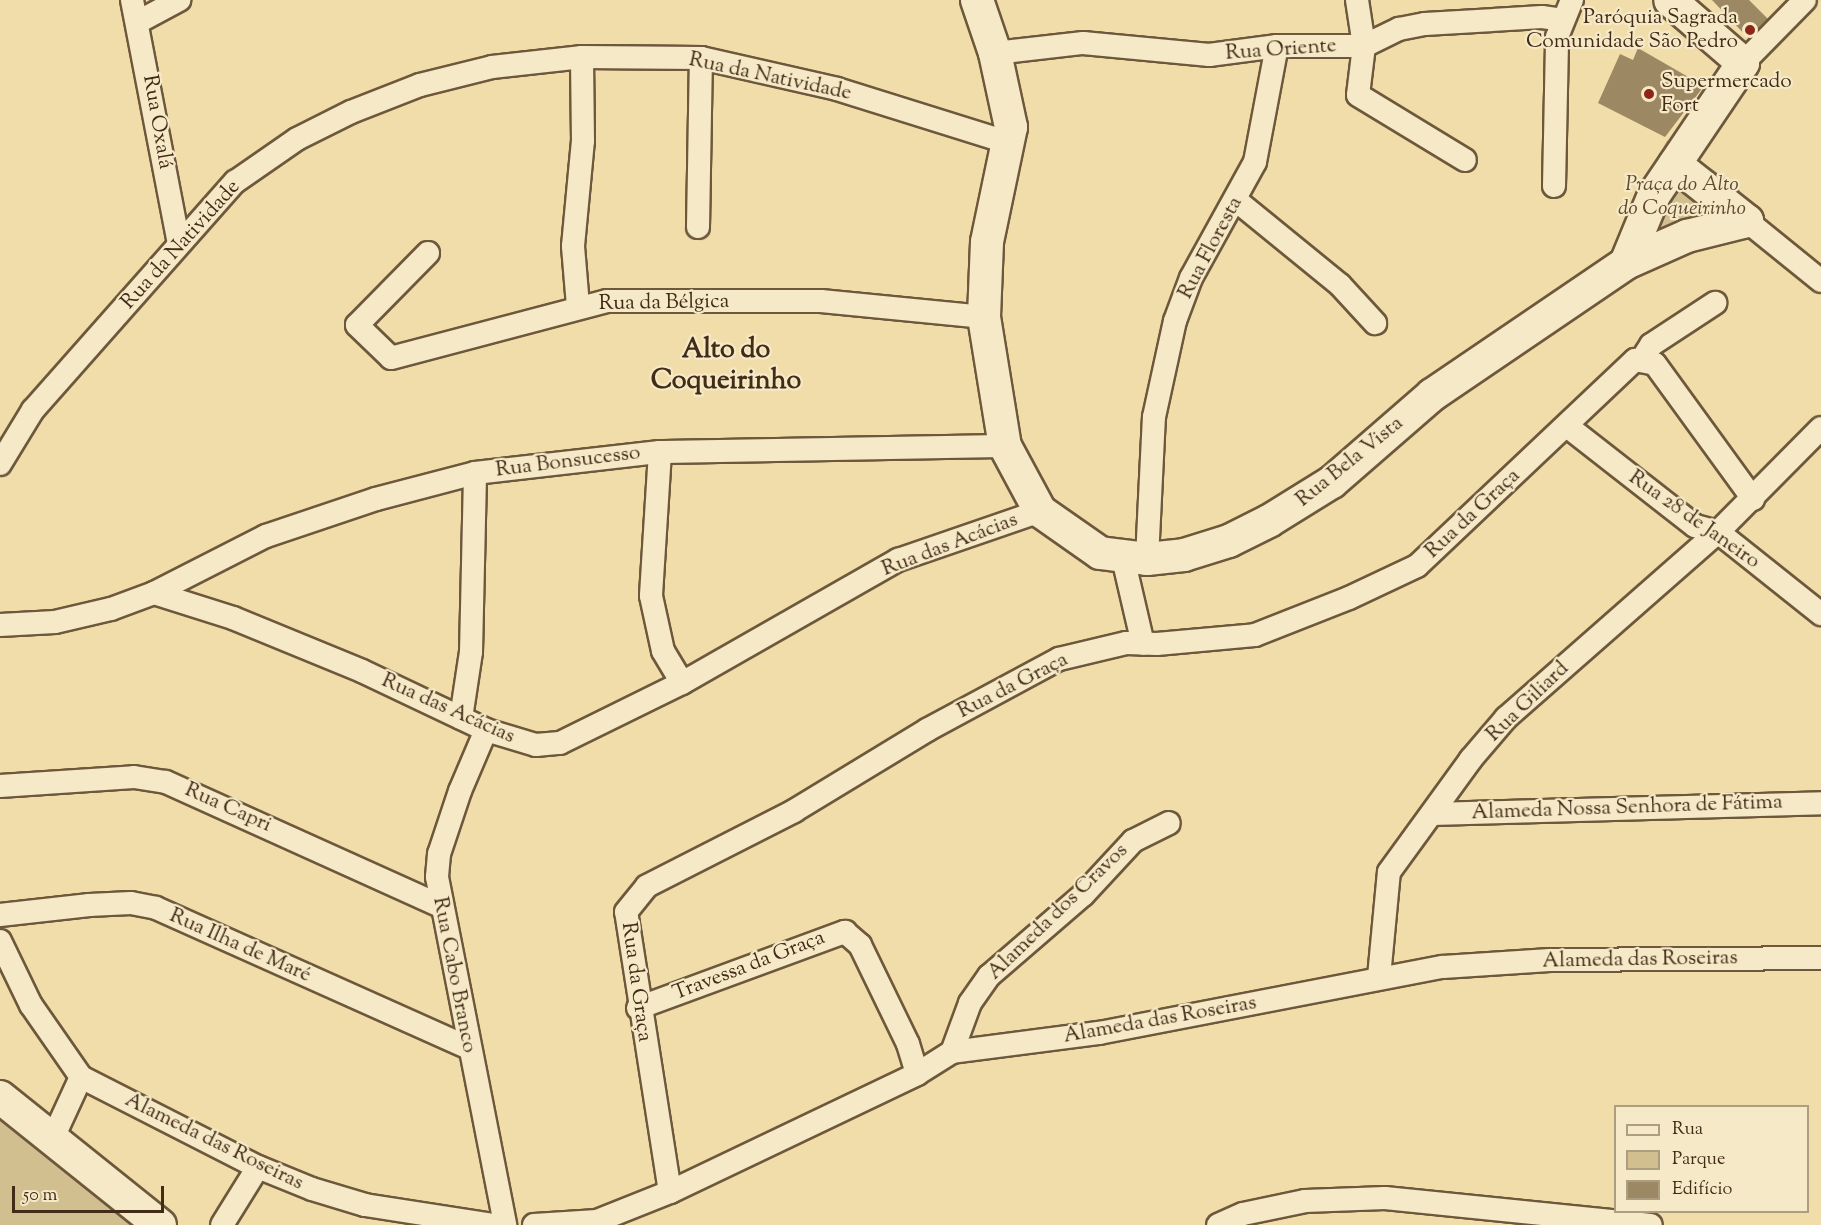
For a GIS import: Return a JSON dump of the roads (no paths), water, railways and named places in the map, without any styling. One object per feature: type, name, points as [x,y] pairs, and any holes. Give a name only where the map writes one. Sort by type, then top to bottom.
[{"type":"main road","name":"Rua Bela Vista","points":[[977,0],[1009,104],[1009,143],[987,242],[984,317],[1005,446],[1040,511],[1100,553],[1135,559],[1184,555],[1229,541],[1304,502],[1432,395],[1626,263],[1687,236],[1748,221]]},
{"type":"main road","points":[[1626,263],[1639,225],[1675,164],[1743,63],[1670,0]]},
{"type":"main road","points":[[1675,164],[1748,221]]},
{"type":"main road","points":[[0,1096],[160,1225]]},
{"type":"street","name":"Rua Oxalá","points":[[132,0],[179,244]]},
{"type":"street","points":[[138,22],[179,0]]},
{"type":"street","points":[[1358,0],[1364,46],[1358,95],[1465,160]]},
{"type":"street","points":[[1743,63],[1804,0]]},
{"type":"street","points":[[1554,186],[1556,56],[1568,10]]},
{"type":"street","name":"Rua Oriente","points":[[995,53],[1083,43],[1209,55],[1277,46],[1364,46],[1399,29],[1425,24],[1542,17],[1568,10]]},
{"type":"street","name":"Rua Floresta","points":[[1143,644],[1135,559],[1154,417],[1175,321],[1196,269],[1237,201],[1255,162],[1265,125],[1277,46]]},
{"type":"street","points":[[578,306],[573,246],[583,141],[582,57]]},
{"type":"street","name":"Rua da Natividade","points":[[0,462],[33,410],[179,244],[253,168],[297,139],[351,112],[420,85],[492,67],[582,57],[701,58],[837,89],[1009,143]]},
{"type":"street","points":[[698,227],[701,58]]},
{"type":"street","points":[[1237,201],[1340,285],[1375,323]]},
{"type":"street","points":[[1748,221],[1821,281]]},
{"type":"street","name":"Rua da Bélgica","points":[[428,252],[357,325],[391,358],[578,306],[607,302],[821,301],[984,317]]},
{"type":"street","name":"Rua da Graça","points":[[670,1192],[638,1008],[626,912],[647,886],[794,811],[927,730],[1059,660],[1126,643],[1143,644],[1255,634],[1349,598],[1417,566],[1635,360],[1649,361],[1651,345],[1715,303]]},
{"type":"street","points":[[1649,361],[1753,499]]},
{"type":"street","name":"Rua 28 de Janeiro","points":[[1567,426],[1695,526],[1718,532],[1821,614]]},
{"type":"street","name":"Rua Giliard","points":[[1379,977],[1389,872],[1471,759],[1506,718],[1718,532],[1821,428]]},
{"type":"street","name":"Rua Bonsucesso","points":[[154,593],[266,536],[376,499],[475,473],[660,452],[1005,446]]},
{"type":"street","points":[[660,452],[651,596],[663,651],[681,683]]},
{"type":"street","points":[[461,718],[471,652],[475,473]]},
{"type":"street","name":"Rua das Acácias","points":[[154,593],[233,618],[362,671],[486,730],[536,745],[560,743],[681,683],[898,560],[1040,511]]},
{"type":"street","points":[[0,625],[56,622],[111,609],[154,593]]},
{"type":"street","name":"Rua Cabo Branco","points":[[486,730],[439,854],[440,906],[505,1225]]},
{"type":"street","name":"Rua Capri","points":[[0,786],[134,777],[166,782],[440,906]]},
{"type":"street","name":"Alameda Nossa Senhora de Fátima","points":[[1434,813],[1821,803]]},
{"type":"street","name":"Alameda dos Cravos","points":[[952,1052],[970,1003],[989,976],[1083,895],[1133,841],[1169,824]]},
{"type":"street","name":"Rua Ilha de Maré","points":[[0,915],[89,905],[131,903],[156,908],[468,1047]]},
{"type":"street","name":"Travessa da Graça","points":[[638,1008],[845,932],[860,945],[908,1044],[917,1074]]},
{"type":"street","points":[[0,941],[31,1005],[81,1077],[52,1140]]},
{"type":"street","name":"Alameda das Roseiras","points":[[534,1225],[597,1221],[670,1192],[917,1074],[952,1052],[1110,1030],[1379,977],[1443,967],[1550,960],[1821,958]]},
{"type":"street","name":"Alameda das Roseiras","points":[[81,1077],[258,1167],[312,1189],[365,1205],[492,1225]]},
{"type":"street","points":[[222,1225],[258,1167]]},
{"type":"street","points":[[1218,1225],[1243,1214],[1305,1201],[1385,1198],[1651,1225]]},
{"type":"place","name":"Paróquia Sagrada Comunidade São Pedro","points":[[1750,30]]},
{"type":"place","name":"Supermercado Fort","points":[[1649,94]]},
{"type":"district","name":"Alto do Coqueirinho","points":[[726,366]]},
{"type":"park label","name":"Praça do Alto do Coqueirinho","points":[[1682,197]]}]
